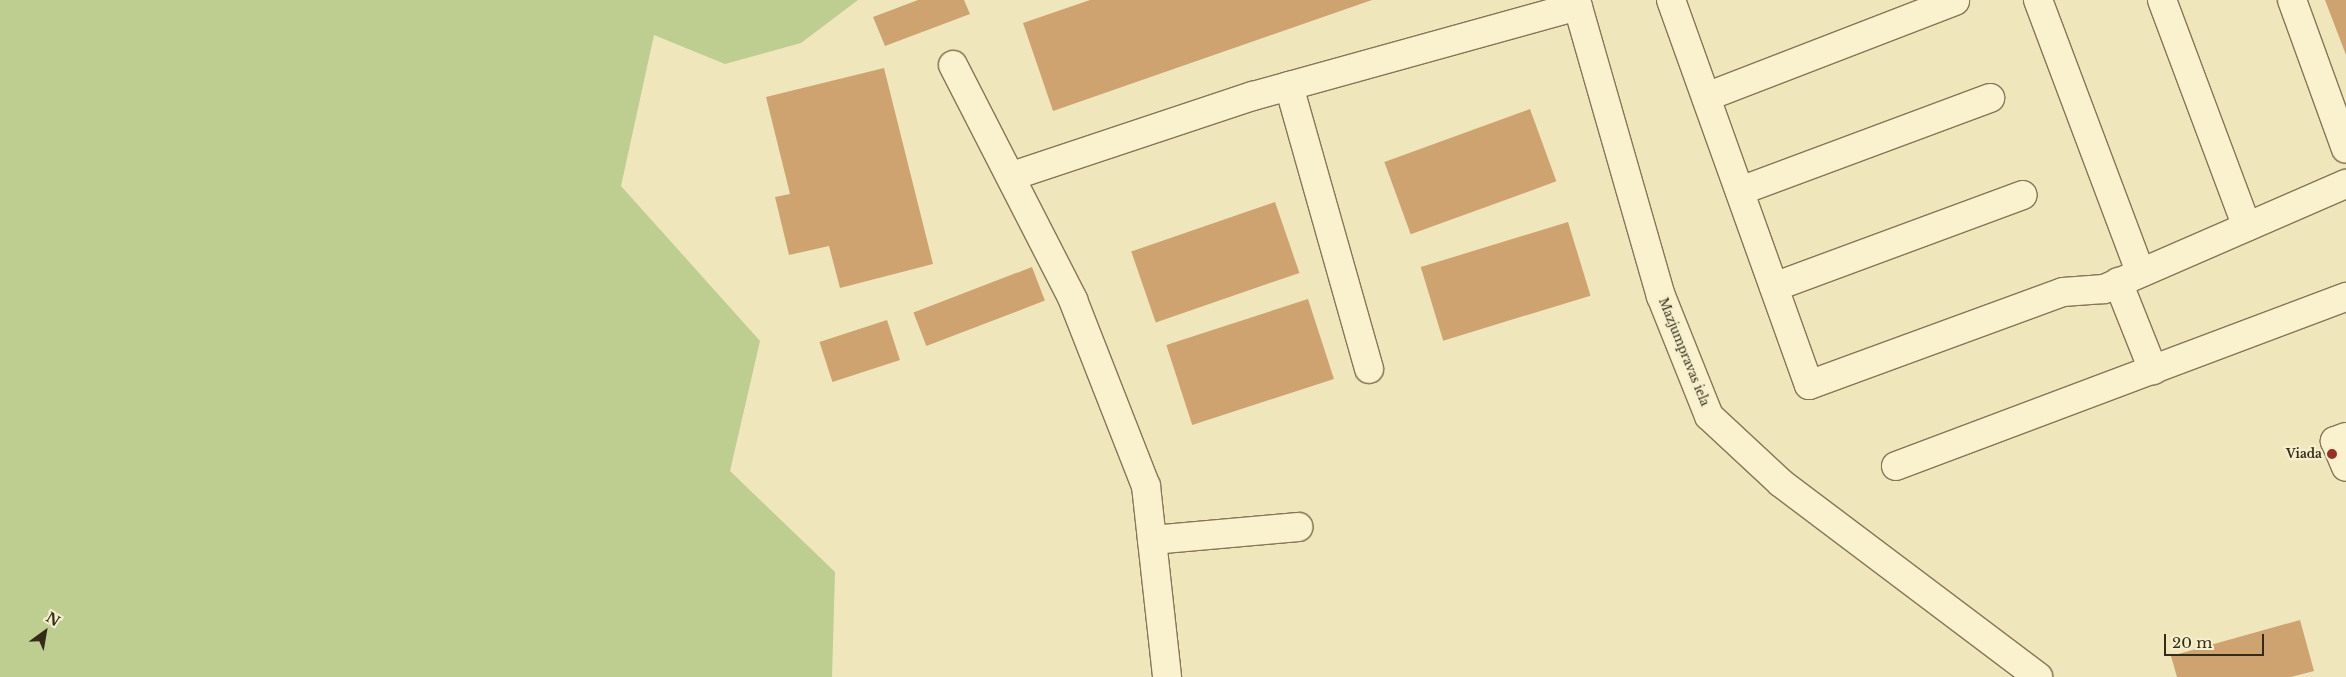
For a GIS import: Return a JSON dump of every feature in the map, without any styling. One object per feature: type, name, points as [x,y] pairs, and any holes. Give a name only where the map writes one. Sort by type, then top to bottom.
[{"type":"street","points":[[1671,0],[1809,385],[2063,292],[2104,289],[2346,184]]},
{"type":"street","points":[[2038,0],[2129,277],[2153,370]]},
{"type":"street","points":[[2162,0],[2247,227]]},
{"type":"street","points":[[2292,0],[2346,149]]},
{"type":"street","points":[[1706,98],[1955,1]]},
{"type":"street","points":[[1012,176],[1289,86],[1577,3]]},
{"type":"street","name":"Mazjumpravas iela","points":[[1577,3],[1661,296],[1709,416],[1780,483],[2038,677]]},
{"type":"street","points":[[953,64],[1012,176],[1073,300],[1146,486],[1167,677]]},
{"type":"street","points":[[1289,86],[1369,369]]},
{"type":"street","points":[[1740,191],[1990,98]]},
{"type":"street","points":[[1774,287],[2023,195]]},
{"type":"street","points":[[1896,466],[2346,297]]},
{"type":"street","points":[[2346,437],[2335,441],[2346,467]]},
{"type":"street","points":[[1152,540],[1298,527]]},
{"type":"green space","points":[[0,0],[858,0],[801,43],[725,64],[654,35],[621,186],[760,341],[730,471],[835,572],[832,677],[0,677]]},
{"type":"building","points":[[918,0],[964,0],[970,14],[885,46],[873,17]]},
{"type":"building","points":[[1090,0],[1372,0],[1053,111],[1023,23]]},
{"type":"building","points":[[2325,0],[2346,0],[2346,55]]},
{"type":"building","points":[[884,68],[933,264],[840,288],[829,246],[789,255],[775,197],[790,194],[766,97]]},
{"type":"building","points":[[1530,109],[1556,181],[1411,234],[1384,162]]},
{"type":"building","points":[[1275,202],[1299,273],[1156,322],[1131,251]]},
{"type":"building","points":[[1568,222],[1591,296],[1443,341],[1421,267]]},
{"type":"building","points":[[1032,267],[1045,301],[926,346],[913,313]]},
{"type":"building","points":[[1308,299],[1334,379],[1192,425],[1166,345]]},
{"type":"building","points":[[887,320],[900,360],[832,382],[819,342]]},
{"type":"building","points":[[2300,620],[2314,671],[2291,677],[2177,677],[2171,656]]},
{"type":"place","name":"Viada","points":[[2332,454]]}]
